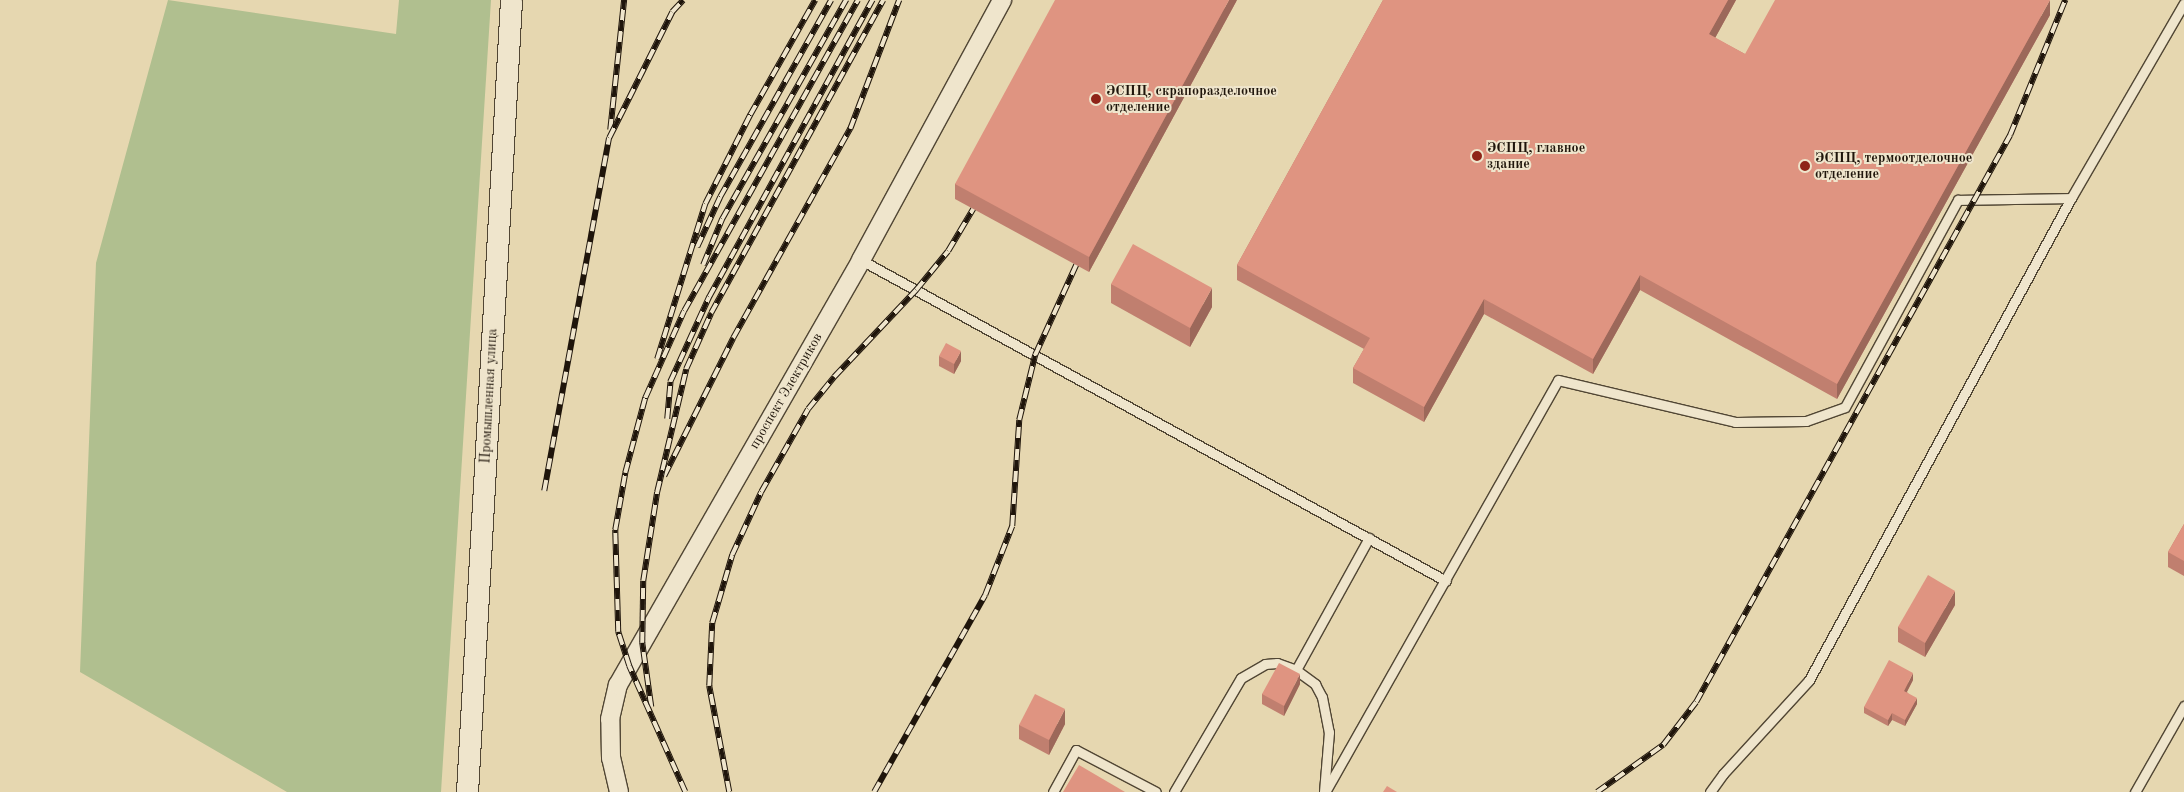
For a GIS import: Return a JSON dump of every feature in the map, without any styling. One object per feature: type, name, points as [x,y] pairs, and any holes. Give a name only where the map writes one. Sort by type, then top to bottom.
[{"type":"street","name":"Промышленная улица","points":[[467,792],[511,0]]},
{"type":"street","name":"проспект Электриков","points":[[619,792],[611,758],[610,720],[618,685],[861,260],[1002,0]]},
{"type":"lane","points":[[1710,792],[1723,774],[1809,680],[2071,198],[2184,3]]},
{"type":"lane","points":[[1324,792],[1446,581],[1558,380],[1735,422],[1806,421],[1845,407],[1958,200],[2071,198]]},
{"type":"lane","points":[[861,260],[1446,581]]},
{"type":"lane","points":[[1296,670],[1369,538]]},
{"type":"lane","points":[[1174,792],[1241,678],[1265,664],[1277,663],[1296,670],[1315,684],[1322,697],[1329,732],[1324,792]]},
{"type":"lane","points":[[2135,792],[2184,706]]},
{"type":"lane","points":[[1053,792],[1076,750],[1156,792]]},
{"type":"green space","points":[[168,0],[396,34],[399,0],[491,0],[441,792],[287,792],[80,672],[96,263]]},
{"type":"building","name":"ЭСПЦ, скрапоразделочное отделение","points":[[1055,0],[1229,0],[1089,257],[955,184]]},
{"type":"building","points":[[1383,0],[1728,0],[1709,34],[1745,54],[1775,0],[2050,0],[1837,384],[1640,275],[1593,359],[1484,299],[1424,407],[1353,368],[1370,338],[1237,265]]},
{"type":"building","points":[[1133,244],[1212,288],[1190,328],[1111,284]]},
{"type":"building","points":[[946,343],[961,351],[954,364],[939,356]]},
{"type":"building","points":[[2184,524],[2184,561],[2168,552]]},
{"type":"building","points":[[1928,575],[1955,591],[1925,643],[1898,627]]},
{"type":"building","points":[[1889,660],[1913,673],[1904,691],[1917,698],[1905,720],[1892,713],[1888,720],[1864,707]]},
{"type":"building","points":[[1279,663],[1300,674],[1284,706],[1262,694]]},
{"type":"building","points":[[1035,694],[1065,709],[1049,740],[1019,725]]},
{"type":"building","points":[[1079,765],[1125,792],[1063,792]]},
{"type":"building","points":[[1387,786],[1397,792],[1383,792]]},
{"type":"railway","points":[[610,130],[624,0]]},
{"type":"railway","points":[[544,491],[609,138],[672,12],[683,0]]},
{"type":"railway","points":[[657,359],[705,204],[750,115],[815,0]]},
{"type":"railway","points":[[697,247],[720,197],[831,0]]},
{"type":"railway","points":[[703,265],[722,219],[846,0]]},
{"type":"railway","points":[[685,792],[629,666],[618,632],[615,530],[625,473],[645,398],[684,311],[858,0]]},
{"type":"railway","points":[[667,419],[670,382],[709,297],[872,0]]},
{"type":"railway","points":[[651,707],[642,643],[643,581],[657,492],[686,369],[711,313],[883,0]]},
{"type":"railway","points":[[664,476],[733,338],[850,129],[899,0]]},
{"type":"railway","points":[[1597,792],[1663,745],[1696,702],[2010,135],[2065,0]]},
{"type":"railway","points":[[729,792],[709,686],[712,623],[732,555],[761,492],[808,409],[834,377],[916,290],[948,251],[973,209]]},
{"type":"railway","points":[[874,792],[985,595],[1012,526],[1019,420],[1035,355],[1076,265]]},
{"type":"place","name":"ЭСПЦ, скрапоразделочное отделение","points":[[1096,99]]},
{"type":"place","name":"ЭСПЦ, главное здание","points":[[1477,156]]},
{"type":"place","name":"ЭСПЦ, термоотделочное отделение","points":[[1805,166]]}]
